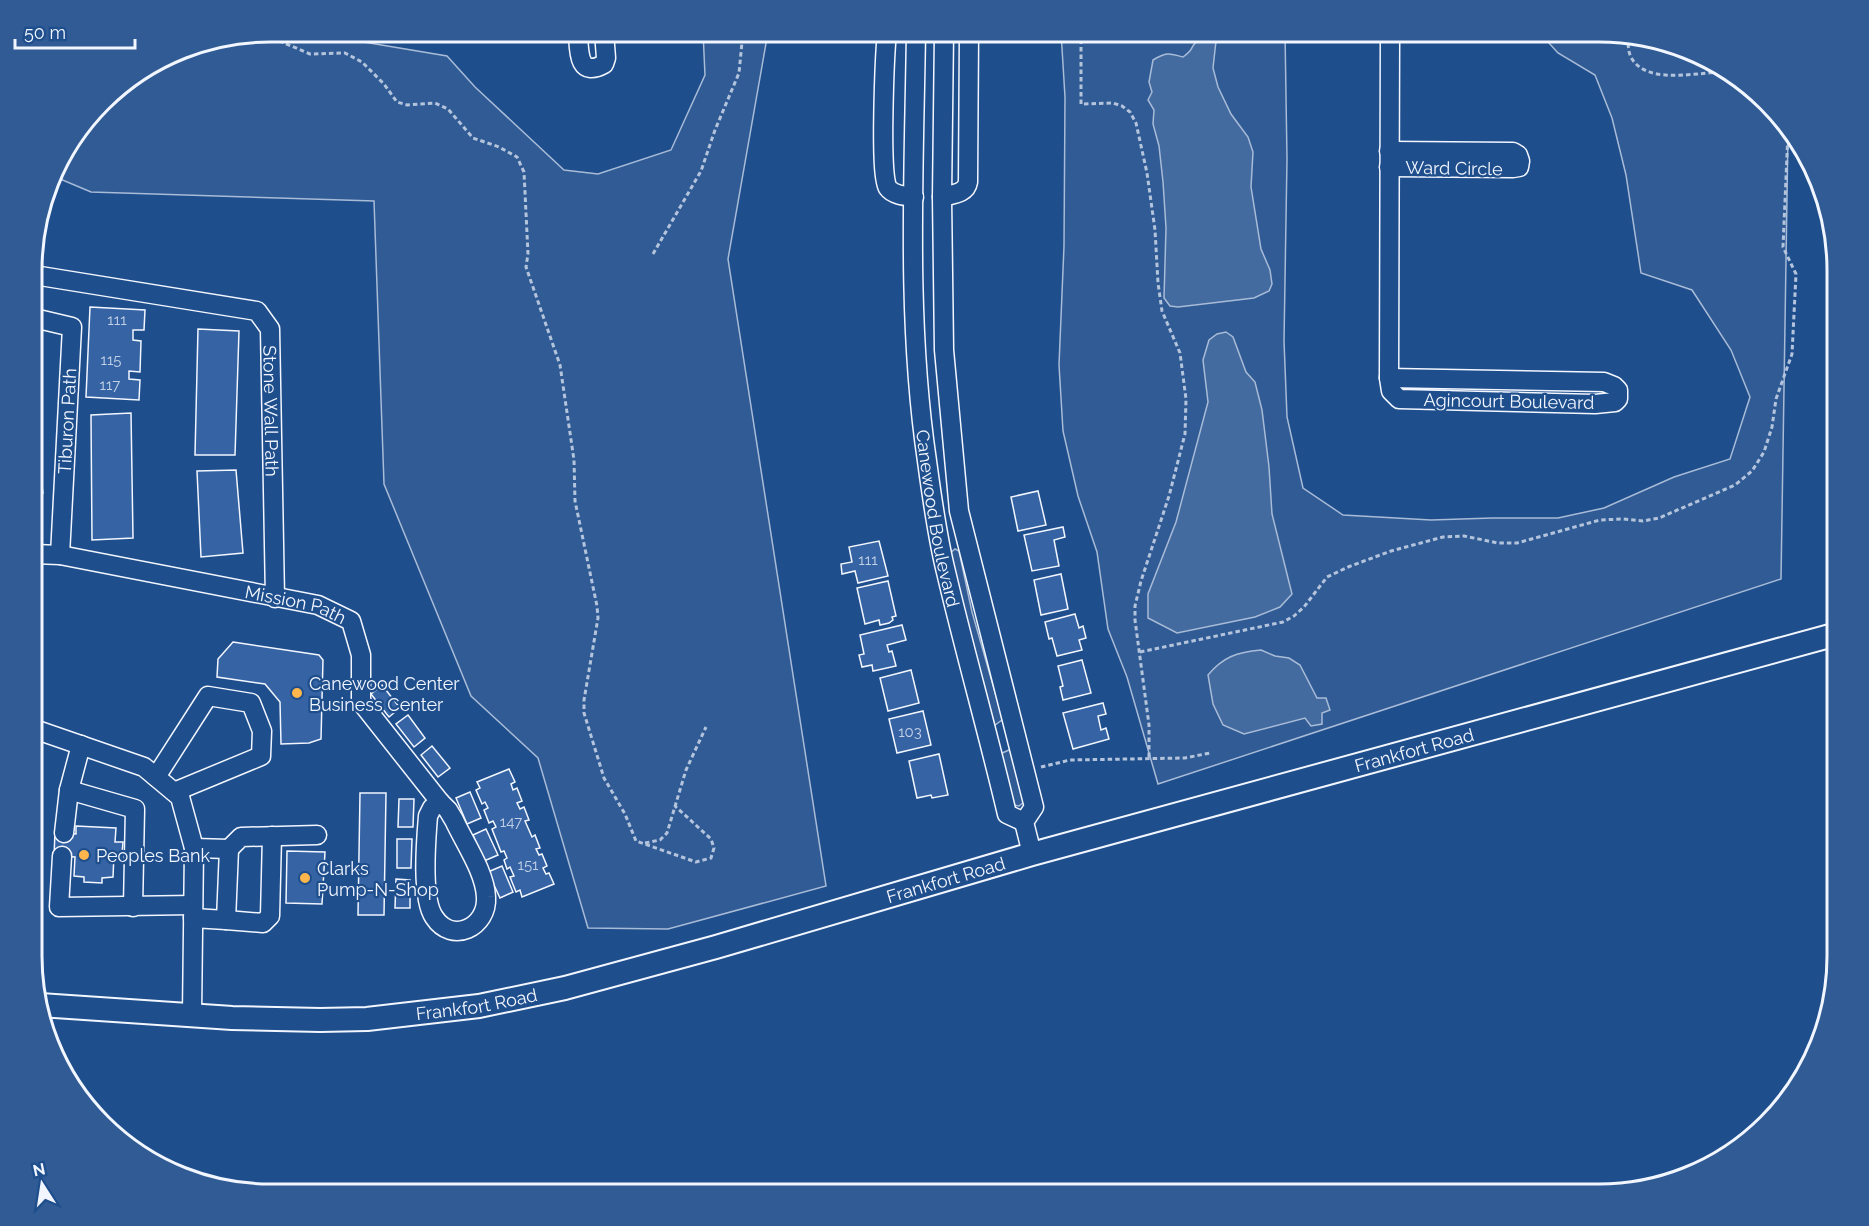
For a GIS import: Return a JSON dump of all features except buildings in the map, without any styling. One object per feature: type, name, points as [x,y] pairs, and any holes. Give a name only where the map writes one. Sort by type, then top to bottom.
[{"type":"main road","name":"Frankfort Road","points":[[47,1005],[309,1020],[367,1019],[479,1006],[565,988],[716,947],[1032,854],[1827,637]]},
{"type":"street","points":[[579,42],[580,59],[583,65],[597,68],[604,64],[606,58],[605,42]]},
{"type":"street","points":[[887,42],[883,149],[885,184],[895,193],[914,197]]},
{"type":"street","name":"Canewood Boulevard","points":[[916,42],[914,197],[916,354],[927,460],[945,571],[1007,814],[1024,822]]},
{"type":"street","name":"Canewood Boulevard","points":[[944,42],[942,197],[944,350],[959,511],[1034,807],[1024,822],[1032,854]]},
{"type":"street","points":[[942,197],[962,192],[968,182],[969,42]]},
{"type":"street","points":[[1389,378],[1390,42]]},
{"type":"street","name":"Ward Circle","points":[[1513,152],[1521,161],[1519,167],[1513,168],[1389,159],[1513,152]]},
{"type":"street","name":"Stone Wall Path","points":[[42,276],[257,311],[270,329],[275,598]]},
{"type":"street","name":"Tiburon Path","points":[[42,320],[72,327],[60,555]]},
{"type":"street","name":"Agincourt Boulevard","points":[[1389,378],[1604,382],[1614,386],[1618,399],[1615,402],[1595,404],[1399,399],[1391,391],[1389,378]]},
{"type":"street","name":"Mission Path","points":[[42,554],[60,555],[318,605],[351,621],[361,655],[361,702],[448,810],[485,885],[486,910],[481,920],[471,928],[460,931],[440,924],[433,916],[426,892],[428,816],[432,808],[440,802]]},
{"type":"street","points":[[156,777],[208,696],[251,703],[262,731],[261,756],[174,792]]},
{"type":"street","points":[[42,732],[144,767],[180,798],[194,848],[192,1015]]},
{"type":"street","points":[[64,833],[69,790],[81,745]]},
{"type":"street","points":[[69,790],[135,809],[133,907]]},
{"type":"street","points":[[226,920],[229,849],[241,837],[317,835]]},
{"type":"street","points":[[62,856],[59,907],[133,907],[193,912],[226,920],[263,923],[270,916],[272,836]]},
{"type":"street","points":[[194,848],[229,849]]},
{"type":"path","points":[[281,42],[310,54],[345,53],[362,62],[384,84],[397,102],[407,105],[435,103],[448,109],[473,138],[499,147],[517,157],[524,172],[528,254],[526,267],[560,365],[574,460],[574,501],[597,606],[598,618],[584,713],[604,778],[625,814],[636,841],[696,862],[711,858],[714,848],[711,839],[675,806]]},
{"type":"path","points":[[653,254],[701,171],[739,73],[742,42]]},
{"type":"path","points":[[1081,42],[1082,104],[1113,103],[1122,106],[1130,112],[1136,123],[1147,173],[1155,230],[1162,311],[1180,353],[1186,399],[1185,434],[1169,496],[1135,606],[1149,725],[1149,759]]},
{"type":"path","points":[[1629,44],[1633,60],[1642,69],[1661,75],[1713,73]]},
{"type":"path","points":[[1140,652],[1283,622],[1294,616],[1328,578],[1348,567],[1391,551],[1443,537],[1464,536],[1498,543],[1517,543],[1600,520],[1623,519],[1643,522],[1659,518],[1735,485],[1752,471],[1764,452],[1772,427],[1776,399],[1792,354],[1796,274],[1783,247],[1788,142]]},
{"type":"path","points":[[643,843],[660,840],[667,833],[686,770],[706,727]]},
{"type":"path","points":[[1026,773],[1070,760],[1185,758],[1210,753]]},
{"type":"shaded area","points":[[255,42],[364,42],[447,56],[475,87],[564,170],[598,174],[671,150],[705,75],[703,42],[766,42],[728,259],[826,886],[668,929],[588,928],[538,758],[471,696],[384,484],[374,201],[91,192],[61,179],[80,144],[109,109],[131,89],[169,66],[197,54],[226,46]]},
{"type":"shaded area","points":[[1062,42],[1285,42],[1287,159],[1284,341],[1287,417],[1303,488],[1343,515],[1431,520],[1558,518],[1604,508],[1674,477],[1730,459],[1750,397],[1731,350],[1692,290],[1641,273],[1626,175],[1612,118],[1595,75],[1558,53],[1548,42],[1614,42],[1643,46],[1686,59],[1725,80],[1760,109],[1788,142],[1781,579],[1158,784],[1127,677],[1108,629],[1097,552],[1078,496],[1063,431],[1059,365],[1064,246],[1065,97]]},
{"type":"shaded area","points":[[1196,42],[1216,42],[1213,68],[1218,87],[1231,114],[1248,137],[1253,152],[1251,187],[1261,249],[1270,270],[1272,284],[1269,291],[1254,298],[1178,307],[1170,306],[1164,298],[1166,228],[1163,182],[1159,146],[1153,124],[1154,110],[1148,100],[1152,92],[1149,82],[1153,60],[1168,54],[1183,57]]},
{"type":"shaded area","points":[[1226,332],[1233,337],[1246,372],[1255,382],[1262,410],[1272,514],[1292,594],[1280,607],[1255,617],[1177,633],[1148,618],[1148,594],[1176,522],[1208,402],[1203,360],[1209,340],[1217,334]]},
{"type":"shaded area","points":[[955,549],[959,551],[972,612],[1001,713],[1002,720],[995,725],[991,722],[949,554]]},
{"type":"shaded area","points":[[1261,650],[1275,656],[1289,658],[1300,665],[1317,698],[1326,698],[1330,710],[1322,713],[1322,724],[1311,726],[1305,718],[1244,734],[1223,725],[1213,704],[1208,675],[1231,656]]},
{"type":"shaded area","points":[[1009,750],[1024,802],[1019,806],[1013,805],[1000,754]]},
{"type":"place","name":"Canewood Center Business Center","points":[[297,693]]},
{"type":"place","name":"Peoples Bank","points":[[84,855]]},
{"type":"place","name":"Clarks Pump-N-Shop","points":[[305,878]]}]
